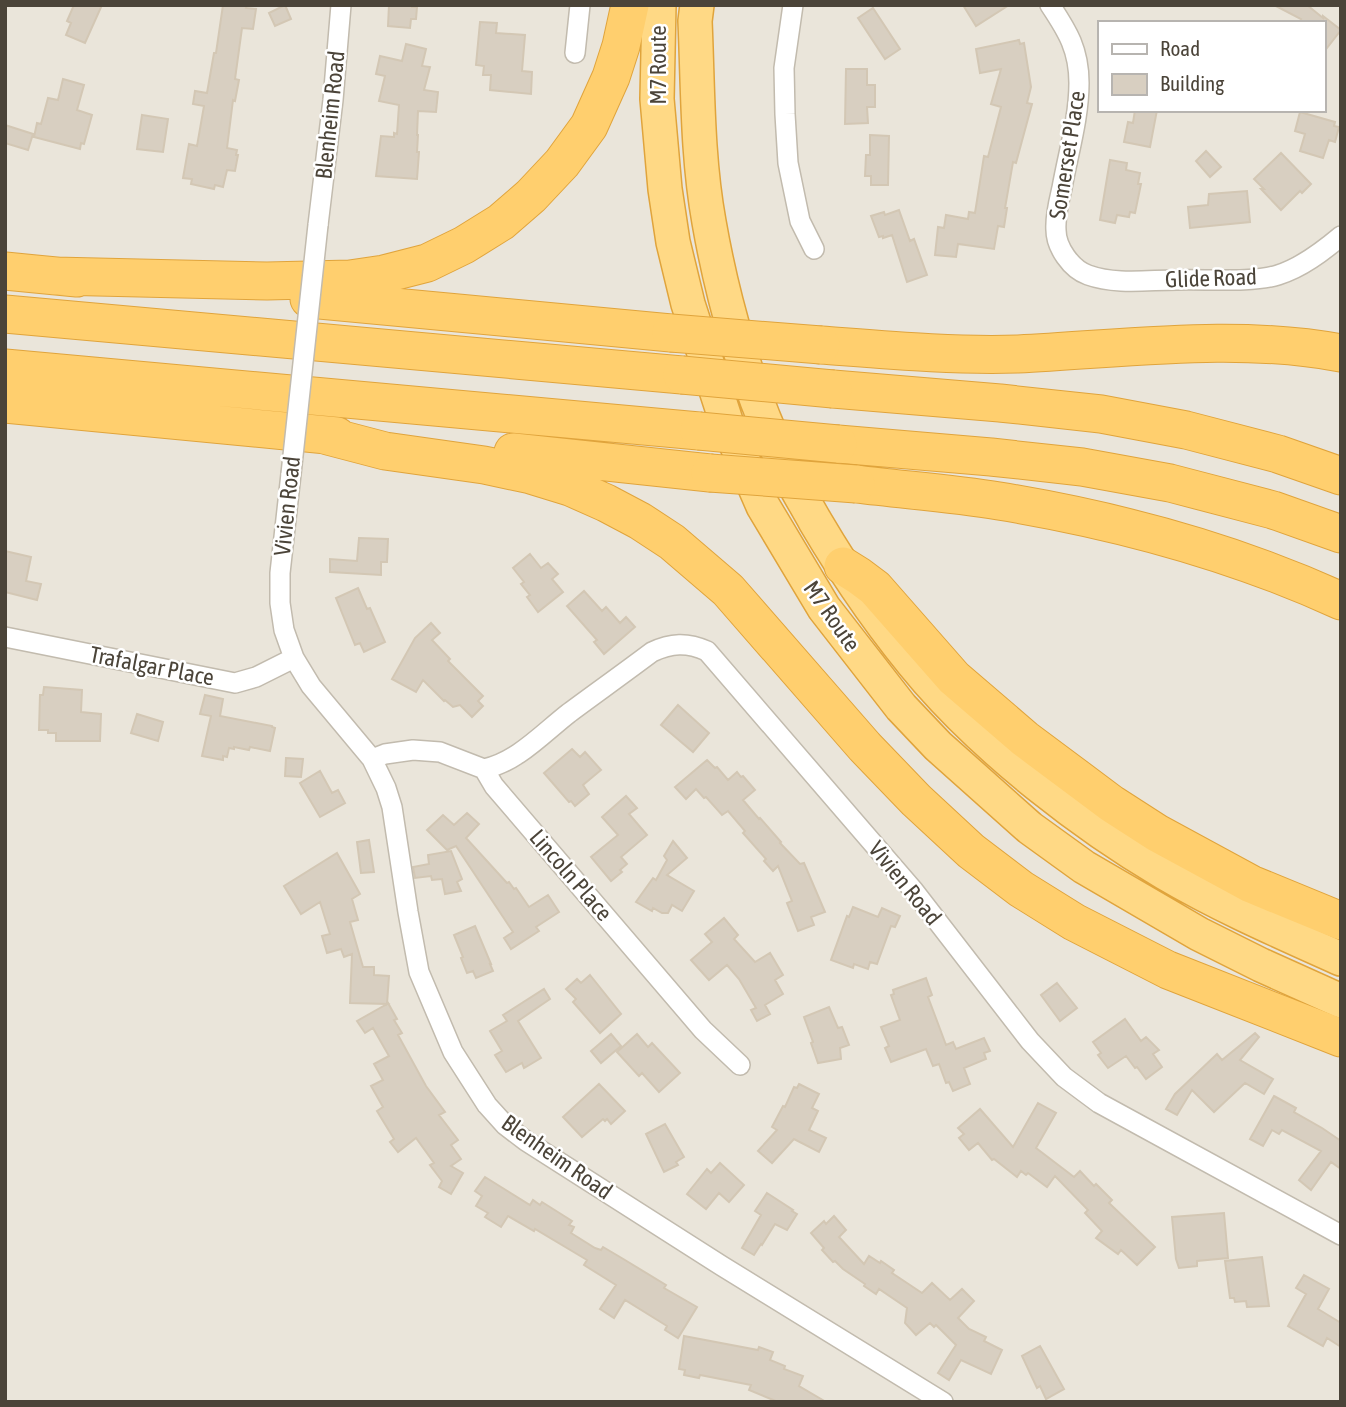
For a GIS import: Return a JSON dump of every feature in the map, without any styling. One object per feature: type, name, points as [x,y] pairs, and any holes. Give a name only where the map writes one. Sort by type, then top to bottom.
[{"type":"highway","points":[[55,276],[267,281],[350,279],[427,263],[464,245],[501,222],[531,196],[562,163],[589,126],[611,77],[630,5]]},
{"type":"highway","name":"M7 Route","points":[[659,5],[657,99],[661,153],[673,242],[688,304],[726,421],[763,506],[824,608],[901,706],[938,746],[1030,828],[1084,867],[1199,934],[1341,1001]]},
{"type":"highway","name":"M7 Route","points":[[697,5],[695,21],[702,169],[709,222],[731,321],[760,409],[783,463],[842,566],[928,681],[972,727],[1051,795],[1165,873],[1237,912],[1341,959]]},
{"type":"highway","points":[[5,271],[671,333],[921,353],[1015,354],[1187,344],[1258,343],[1341,353]]},
{"type":"highway","points":[[5,314],[1101,414],[1186,430],[1278,454],[1341,476]]},
{"type":"highway","points":[[5,368],[1082,467],[1157,481],[1273,510],[1341,534]]},
{"type":"highway","points":[[5,404],[710,473],[856,484],[996,500],[1075,515],[1186,544],[1256,567],[1341,601]]},
{"type":"highway","points":[[324,435],[385,451],[484,465],[531,475],[570,487],[640,521],[672,542],[728,590],[865,747],[916,800],[971,851],[1021,889],[1074,922],[1167,970],[1341,1038]]},
{"type":"highway","points":[[842,566],[875,588],[954,678],[1025,739],[1112,804],[1157,833],[1251,884],[1341,921]]},
{"type":"street","name":"Blenheim Road","points":[[318,225],[341,5]]},
{"type":"street","points":[[575,53],[580,5]]},
{"type":"street","points":[[793,5],[784,68],[787,151],[800,221],[814,249]]},
{"type":"street","name":"Somerset Place","points":[[1050,5],[1069,34],[1077,60],[1077,106],[1056,231],[1059,246],[1073,265]]},
{"type":"street","name":"Vivien Road","points":[[318,225],[280,573],[280,603],[284,630],[294,658],[311,686],[372,759]]},
{"type":"street","name":"Glide Road","points":[[1073,265],[1085,274],[1111,281],[1277,276],[1322,252],[1341,236]]},
{"type":"street","name":"Trafalgar Place","points":[[5,637],[235,683],[256,677],[294,658]]},
{"type":"street","name":"Vivien Road","points":[[484,769],[510,760],[652,652],[664,646],[681,644],[695,645],[707,650],[914,891],[1030,1041],[1064,1077],[1100,1103],[1341,1236]]},
{"type":"street","points":[[372,759],[413,750],[440,752],[484,769]]},
{"type":"street","name":"Blenheim Road","points":[[372,759],[392,807],[419,972],[453,1052],[488,1105],[505,1125],[722,1266],[943,1402]]},
{"type":"street","name":"Lincoln Place","points":[[484,769],[494,786],[703,1030],[740,1065]]},
{"type":"shaded area","points":[[5,5],[1341,5],[1341,1402],[5,1402]]},
{"type":"building","points":[[74,5],[102,5],[85,43],[66,35],[71,23],[67,21]]},
{"type":"building","points":[[223,5],[247,5],[246,8],[256,9],[253,29],[242,28],[235,79],[239,80],[235,101],[233,100],[227,148],[237,150],[235,171],[227,170],[223,187],[215,185],[214,189],[191,184],[192,179],[183,178],[189,144],[197,146],[204,106],[193,104],[195,91],[207,93]]},
{"type":"building","points":[[285,5],[291,19],[275,26],[269,13]]},
{"type":"building","points":[[389,5],[417,7],[416,19],[411,19],[410,28],[388,26]]},
{"type":"building","points":[[963,5],[1009,5],[976,26]]},
{"type":"building","points":[[1274,5],[1307,5],[1341,30],[1325,50],[1325,21],[1300,21],[1301,19]]},
{"type":"building","points":[[873,8],[900,49],[885,59],[858,18]]},
{"type":"building","points":[[480,22],[497,23],[496,33],[525,35],[522,71],[532,72],[531,94],[490,90],[491,75],[483,75],[484,66],[476,65]]},
{"type":"building","points":[[1019,40],[1020,44],[1024,43],[1031,87],[1027,103],[1032,104],[1016,163],[1013,162],[1004,227],[998,226],[994,249],[958,244],[956,257],[935,255],[938,227],[944,228],[946,215],[968,219],[969,212],[975,213],[984,156],[988,157],[1001,107],[991,104],[1001,69],[980,73],[976,49]]},
{"type":"building","points":[[406,44],[426,49],[422,66],[430,67],[424,90],[438,92],[436,112],[418,111],[417,179],[376,176],[381,136],[394,137],[394,133],[397,134],[399,105],[379,101],[385,76],[376,74],[380,56],[402,61]]},
{"type":"building","points":[[846,69],[867,69],[867,85],[875,85],[875,107],[867,107],[868,123],[845,124]]},
{"type":"building","points":[[63,79],[84,85],[77,110],[92,115],[84,144],[81,143],[80,149],[34,137],[37,123],[41,124],[48,98],[58,100]]},
{"type":"building","points":[[1135,112],[1157,112],[1150,147],[1124,142],[1128,122],[1133,123]]},
{"type":"building","points":[[1300,112],[1335,122],[1334,126],[1339,127],[1335,142],[1329,140],[1323,158],[1300,151],[1305,134],[1295,131]]},
{"type":"building","points":[[142,115],[168,119],[163,152],[137,149]]},
{"type":"building","points":[[5,125],[33,134],[28,150],[5,143]]},
{"type":"building","points":[[870,135],[889,136],[888,185],[871,185],[871,176],[865,176],[866,155],[870,155]]},
{"type":"building","points":[[1206,151],[1221,167],[1210,177],[1196,161]]},
{"type":"building","points":[[1281,153],[1311,184],[1281,210],[1254,179]]},
{"type":"building","points":[[1110,160],[1127,163],[1126,170],[1140,173],[1138,184],[1141,184],[1135,213],[1130,212],[1129,217],[1117,215],[1115,223],[1100,220]]},
{"type":"building","points":[[1247,191],[1250,222],[1190,228],[1188,207],[1208,205],[1209,194]]},
{"type":"building","points":[[899,210],[910,241],[914,239],[927,275],[907,282],[892,235],[879,237],[871,216]]},
{"type":"building","points":[[359,538],[388,539],[387,562],[381,562],[381,575],[330,572],[330,559],[357,561]]},
{"type":"building","points":[[5,551],[31,557],[26,581],[41,584],[37,600],[5,592]]},
{"type":"building","points":[[530,554],[541,568],[548,563],[558,574],[552,579],[563,592],[538,612],[527,597],[530,595],[521,584],[524,582],[513,568]]},
{"type":"building","points":[[358,588],[385,642],[364,652],[360,643],[355,645],[336,598]]},
{"type":"building","points":[[584,591],[602,611],[606,607],[620,623],[626,617],[635,627],[604,654],[594,642],[597,640],[567,606]]},
{"type":"building","points":[[431,623],[440,633],[432,640],[450,659],[448,661],[483,696],[478,701],[483,706],[472,717],[460,705],[453,707],[444,701],[423,680],[416,692],[392,679],[415,638]]},
{"type":"building","points":[[44,687],[82,690],[81,712],[101,714],[100,741],[56,741],[56,733],[39,730],[40,695],[43,695]]},
{"type":"building","points":[[205,695],[223,699],[220,716],[275,728],[270,751],[234,747],[229,748],[227,757],[223,756],[223,760],[202,756],[211,716],[200,714]]},
{"type":"building","points":[[678,705],[709,733],[693,752],[661,725]]},
{"type":"building","points":[[137,714],[163,722],[158,741],[131,733]]},
{"type":"building","points":[[572,749],[580,757],[585,752],[601,770],[583,785],[589,794],[575,806],[544,773]]},
{"type":"building","points":[[286,758],[303,759],[301,777],[285,776]]},
{"type":"building","points":[[707,760],[728,780],[737,772],[743,776],[755,790],[743,800],[800,864],[804,863],[825,912],[811,917],[814,925],[798,931],[787,903],[792,901],[778,866],[773,871],[728,811],[722,815],[696,789],[686,799],[675,787]]},
{"type":"building","points":[[320,771],[332,793],[338,790],[345,803],[320,817],[300,783]]},
{"type":"building","points":[[626,796],[637,808],[629,814],[647,835],[621,857],[627,864],[611,881],[591,857],[618,835],[602,817]]},
{"type":"building","points":[[467,813],[479,824],[466,838],[507,883],[516,888],[529,907],[548,895],[559,912],[536,927],[539,931],[511,949],[504,938],[513,932],[456,846],[447,850],[427,830],[443,815],[454,825]]},
{"type":"building","points":[[369,840],[374,872],[361,873],[357,842]]},
{"type":"building","points":[[673,841],[687,858],[667,875],[694,891],[682,911],[672,905],[668,913],[653,908],[652,911],[636,902],[653,878],[656,880],[667,860],[664,856]]},
{"type":"building","points":[[451,851],[462,879],[457,882],[461,891],[445,894],[442,879],[432,880],[431,876],[415,878],[413,867],[429,864],[428,855]]},
{"type":"building","points":[[337,853],[360,894],[352,899],[358,920],[350,922],[363,967],[374,967],[374,975],[389,976],[387,1004],[350,1003],[352,954],[344,957],[341,949],[327,953],[322,936],[330,934],[320,902],[301,914],[284,886]]},
{"type":"building","points":[[853,907],[878,917],[882,908],[900,916],[895,927],[891,926],[877,964],[870,962],[868,969],[854,964],[853,968],[831,960]]},
{"type":"building","points":[[724,918],[738,935],[734,939],[755,962],[770,953],[783,975],[775,980],[783,994],[765,1005],[770,1014],[757,1021],[751,1010],[756,1008],[739,979],[727,965],[709,980],[691,960],[712,942],[705,934]]},
{"type":"building","points":[[475,926],[493,971],[476,978],[473,971],[467,973],[454,935]]},
{"type":"building","points":[[590,975],[621,1014],[600,1033],[573,1002],[576,999],[566,989],[577,979],[581,983]]},
{"type":"building","points":[[926,978],[932,995],[928,997],[946,1045],[953,1042],[956,1049],[984,1038],[990,1051],[984,1053],[986,1059],[964,1068],[970,1084],[953,1091],[949,1082],[946,1083],[939,1064],[933,1066],[926,1049],[891,1062],[885,1048],[889,1046],[881,1027],[900,1020],[891,995],[894,994],[893,990]]},
{"type":"building","points":[[1057,983],[1077,1008],[1060,1021],[1041,995]]},
{"type":"building","points":[[544,989],[550,999],[518,1021],[541,1058],[524,1068],[522,1063],[506,1072],[495,1055],[502,1051],[490,1031],[507,1021],[503,1015]]},
{"type":"building","points":[[388,1003],[402,1033],[398,1035],[426,1086],[445,1112],[439,1115],[458,1140],[451,1145],[461,1159],[451,1166],[463,1173],[451,1194],[439,1187],[442,1181],[430,1165],[434,1163],[416,1138],[398,1152],[390,1142],[394,1139],[377,1111],[383,1107],[371,1086],[383,1080],[374,1064],[389,1056],[373,1028],[365,1033],[357,1021]]},
{"type":"building","points":[[829,1007],[838,1028],[842,1027],[849,1045],[840,1048],[841,1059],[818,1063],[804,1017]]},
{"type":"building","points":[[1125,1019],[1141,1041],[1146,1037],[1159,1050],[1153,1054],[1162,1067],[1146,1079],[1126,1056],[1108,1068],[1098,1055],[1101,1053],[1093,1042]]},
{"type":"building","points":[[1255,1033],[1259,1037],[1240,1060],[1273,1079],[1264,1094],[1245,1083],[1214,1112],[1192,1090],[1177,1115],[1166,1109],[1175,1094],[1217,1054],[1222,1060]]},
{"type":"building","points":[[611,1034],[621,1046],[601,1063],[591,1051]]},
{"type":"building","points":[[637,1034],[648,1047],[652,1043],[680,1073],[659,1092],[642,1073],[639,1076],[617,1052]]},
{"type":"building","points":[[599,1084],[625,1111],[611,1124],[607,1119],[603,1119],[582,1137],[563,1117]]},
{"type":"building","points":[[799,1084],[819,1094],[812,1108],[818,1111],[809,1130],[826,1138],[819,1152],[794,1139],[772,1163],[758,1151],[777,1130],[772,1127],[794,1087],[797,1088]]},
{"type":"building","points":[[1274,1096],[1296,1108],[1294,1112],[1341,1141],[1341,1169],[1331,1162],[1311,1190],[1299,1180],[1321,1151],[1282,1130],[1279,1134],[1272,1130],[1263,1146],[1250,1139]]},
{"type":"building","points":[[1038,1103],[1056,1113],[1036,1148],[1074,1177],[1080,1171],[1094,1186],[1096,1184],[1112,1200],[1109,1203],[1155,1247],[1137,1265],[1121,1250],[1118,1254],[1096,1238],[1102,1231],[1085,1213],[1088,1210],[1055,1176],[1047,1187],[1028,1173],[1026,1175],[1021,1171],[1017,1177],[992,1160],[978,1143],[969,1150],[959,1138],[964,1134],[958,1128],[980,1109],[1013,1147]]},
{"type":"building","points":[[665,1124],[684,1157],[676,1162],[678,1165],[664,1172],[646,1134]]},
{"type":"building","points":[[720,1163],[744,1185],[729,1202],[719,1193],[706,1209],[687,1194],[707,1169],[711,1173]]},
{"type":"building","points":[[485,1177],[530,1205],[533,1200],[540,1205],[542,1202],[572,1221],[569,1225],[574,1227],[571,1233],[595,1248],[601,1250],[603,1247],[697,1307],[678,1338],[665,1330],[667,1326],[625,1300],[614,1318],[600,1309],[616,1285],[584,1265],[587,1260],[508,1216],[501,1227],[485,1217],[488,1213],[476,1206],[482,1196],[475,1191]]},
{"type":"building","points":[[767,1193],[797,1214],[787,1230],[775,1224],[754,1255],[742,1248],[761,1215],[755,1211]]},
{"type":"building","points":[[1224,1213],[1228,1258],[1197,1261],[1197,1266],[1179,1268],[1172,1217]]},
{"type":"building","points":[[834,1216],[846,1230],[839,1237],[864,1264],[869,1256],[894,1270],[892,1273],[922,1293],[932,1283],[950,1300],[962,1289],[974,1301],[958,1318],[969,1329],[986,1337],[984,1341],[1002,1350],[991,1374],[961,1360],[949,1380],[938,1373],[956,1345],[936,1325],[934,1327],[930,1323],[916,1335],[905,1323],[907,1308],[879,1289],[876,1294],[833,1262],[811,1233]]},
{"type":"building","points":[[1262,1257],[1269,1306],[1247,1307],[1246,1301],[1235,1302],[1234,1298],[1230,1298],[1225,1261]]},
{"type":"building","points":[[1304,1275],[1329,1289],[1318,1309],[1341,1323],[1341,1347],[1327,1338],[1323,1346],[1288,1326],[1306,1294],[1296,1288]]},
{"type":"building","points":[[684,1336],[758,1350],[759,1347],[773,1352],[770,1360],[803,1376],[799,1386],[826,1402],[778,1402],[749,1390],[751,1385],[700,1375],[699,1378],[684,1375],[685,1370],[679,1369]]},
{"type":"building","points":[[1040,1346],[1064,1389],[1046,1399],[1040,1386],[1037,1388],[1022,1356]]}]
